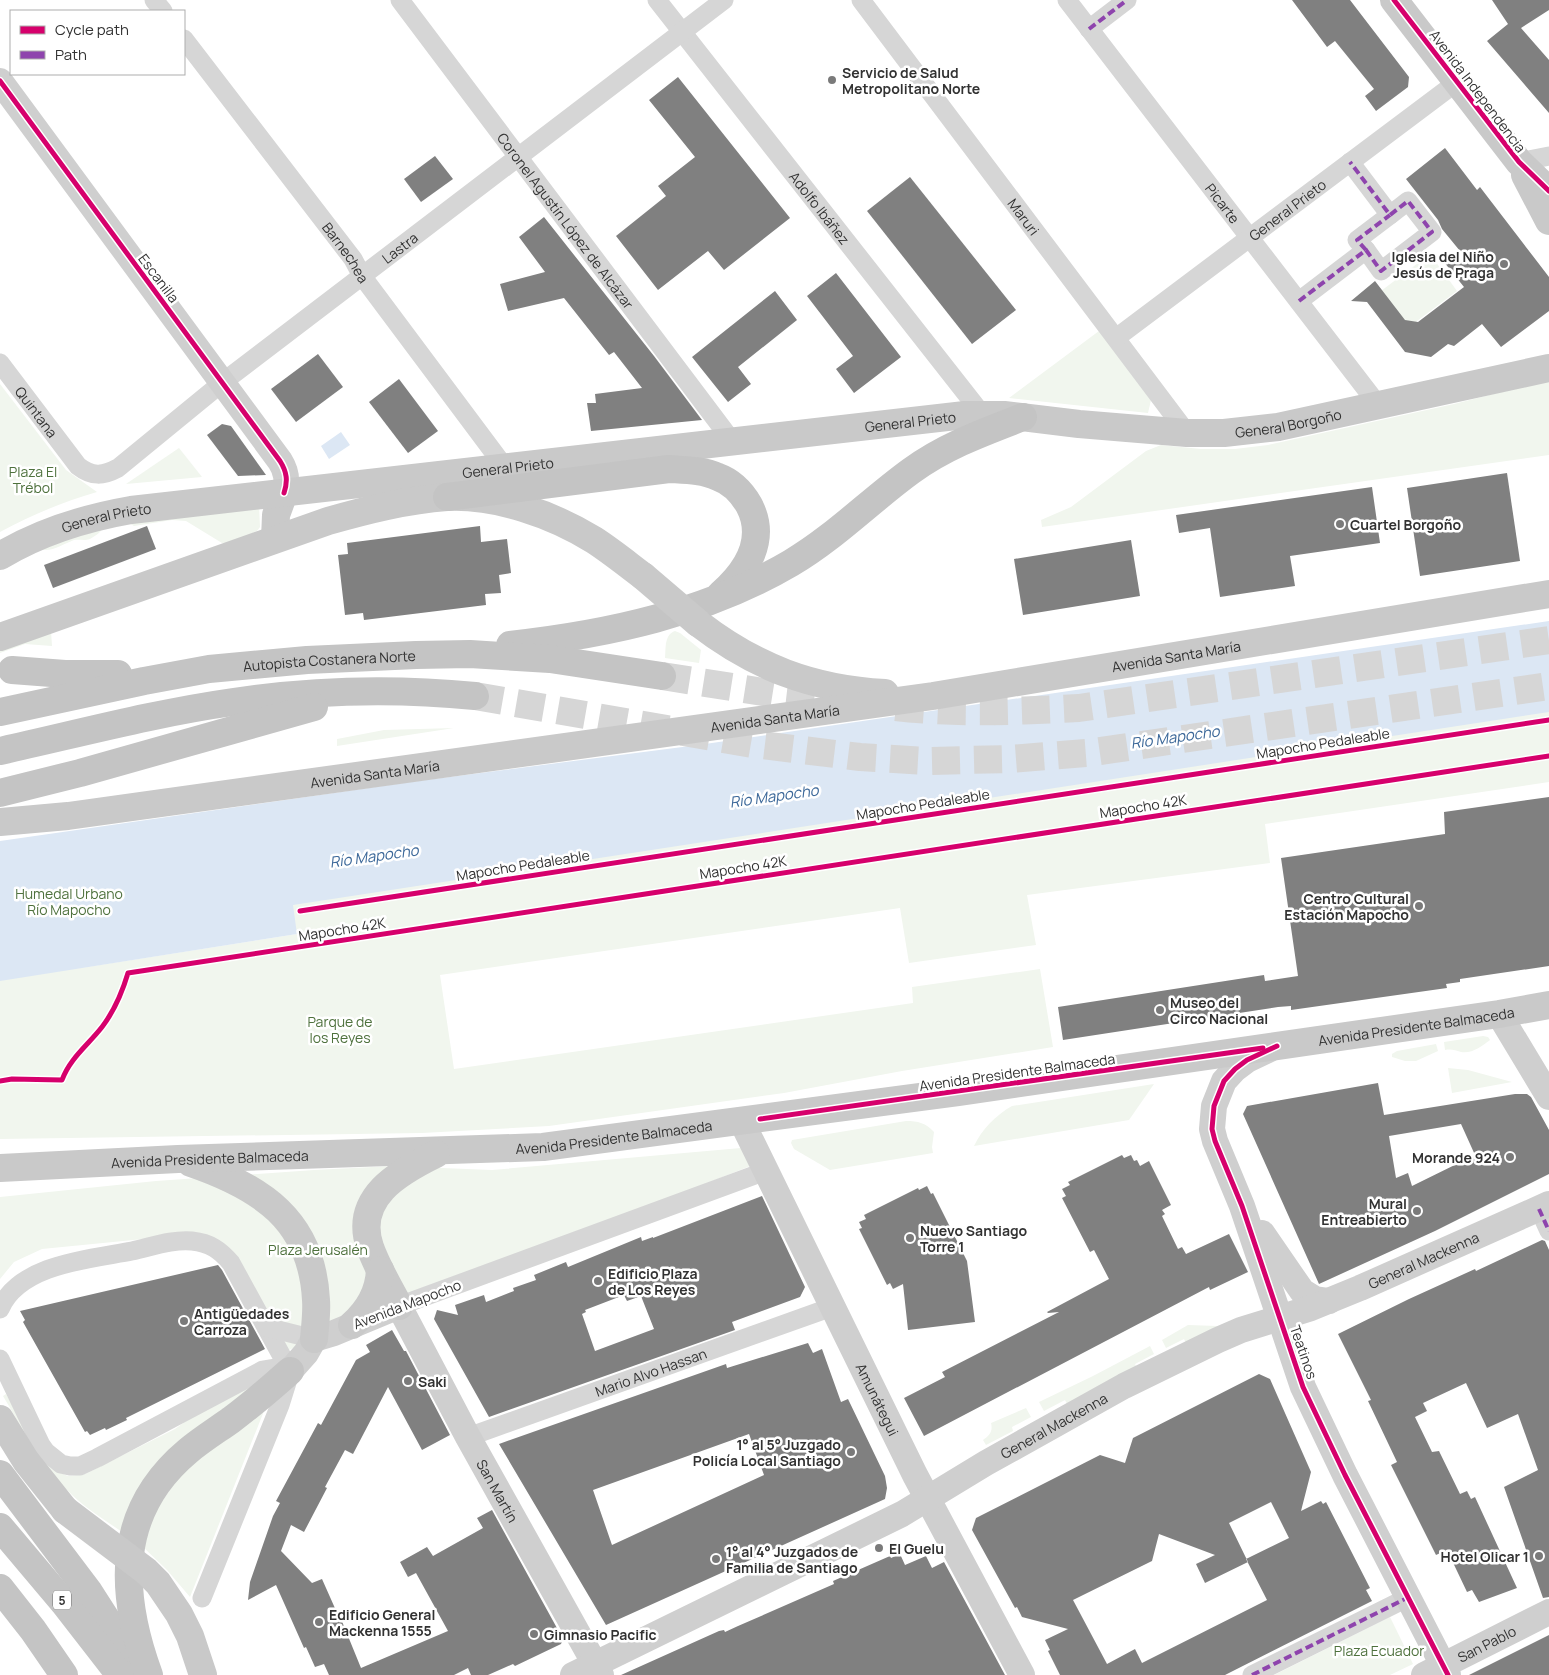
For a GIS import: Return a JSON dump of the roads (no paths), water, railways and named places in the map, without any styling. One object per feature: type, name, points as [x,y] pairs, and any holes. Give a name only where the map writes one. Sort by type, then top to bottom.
[{"type":"highway","points":[[416,655],[526,643],[594,633],[653,620],[704,613],[818,546],[905,475],[934,456],[957,443],[1023,417]]},
{"type":"highway","points":[[447,497],[669,469],[688,470],[719,477],[730,483],[746,499],[754,517],[756,537],[751,556],[744,569],[704,613]]},
{"type":"highway","name":"Autopista Costanera Norte","points":[[0,712],[144,681],[237,665],[270,662],[470,654],[550,659],[662,676]]},
{"type":"highway","points":[[12,670],[64,674],[188,673]]},
{"type":"highway","points":[[0,793],[88,771],[288,714],[392,692]]},
{"type":"highway","points":[[0,752],[130,721],[234,702],[319,693],[431,692],[475,696]]},
{"type":"highway","points":[[149,1675],[134,1623],[128,1588],[132,1538],[143,1508],[160,1481],[187,1452],[233,1418],[290,1371]]},
{"type":"highway","points":[[0,1474],[89,1592],[143,1675]]},
{"type":"highway","name":"5","points":[[0,1527],[59,1596],[120,1675]]},
{"type":"highway","points":[[2,1590],[64,1675]]},
{"type":"main road","name":"Avenida Independencia","points":[[1394,0],[1519,162],[1549,191]]},
{"type":"main road","name":"Escanilla","points":[[0,81],[283,466],[287,479],[284,493]]},
{"type":"main road","name":"Avenida Independencia","points":[[1519,162],[1549,222]]},
{"type":"main road","name":"General Borgoño","points":[[1023,417],[1079,424],[1187,433],[1224,434],[1379,406],[1549,368]]},
{"type":"main road","name":"General Prieto","points":[[0,556],[31,540],[76,522],[112,513],[504,466],[926,419],[982,414],[1023,417]]},
{"type":"main road","points":[[275,539],[276,515],[284,493]]},
{"type":"main road","name":"General Prieto","points":[[0,638],[275,539],[328,522],[378,508],[447,497],[493,501],[534,512],[594,540],[643,576],[704,613],[736,651],[792,676],[837,687],[870,692],[933,696]]},
{"type":"main road","name":"Avenida Santa María","points":[[0,822],[68,816],[933,696],[1549,594]]},
{"type":"main road","name":"Avenida Presidente Balmaceda","points":[[0,1168],[178,1159],[543,1147],[958,1092],[1499,1014],[1549,1005]]},
{"type":"main road","points":[[1499,1014],[1549,1097]]},
{"type":"main road","name":"Teatinos","points":[[1277,1046],[1247,1060],[1224,1081],[1214,1106],[1212,1129],[1215,1141],[1242,1206],[1303,1387],[1323,1431],[1407,1598],[1438,1672]]},
{"type":"main road","name":"Amunátegui","points":[[741,1120],[927,1499],[1022,1675]]},
{"type":"main road","points":[[399,1306],[380,1270],[367,1237],[366,1226],[370,1205],[384,1186],[396,1177],[442,1151]]},
{"type":"main road","points":[[178,1159],[225,1177],[261,1196],[279,1210],[294,1229],[308,1256],[315,1284],[316,1302],[314,1339],[306,1353],[290,1371]]},
{"type":"main road","points":[[1242,1206],[1302,1291],[1315,1299],[1329,1301]]},
{"type":"main road","name":"General Mackenna","points":[[590,1672],[902,1514],[986,1463],[1124,1386],[1241,1330],[1329,1301],[1546,1215]]},
{"type":"main road","points":[[352,1325],[368,1308],[374,1298],[380,1270]]},
{"type":"main road","name":"Avenida Mapocho","points":[[314,1339],[399,1306]]},
{"type":"main road","name":"San Martín","points":[[399,1306],[590,1672]]},
{"type":"main road","points":[[0,1419],[26,1462],[65,1510],[146,1571],[158,1583],[183,1621],[195,1649],[203,1675]]},
{"type":"main road","name":"San Pablo","points":[[1438,1672],[1549,1612]]},
{"type":"street","points":[[154,0],[162,10]]},
{"type":"street","name":"Coronel Agustín López de Alcázar","points":[[400,0],[732,441]]},
{"type":"street","name":"Adolfo Ibáñez","points":[[657,0],[982,414]]},
{"type":"street","name":"Lastra","points":[[74,462],[84,471],[91,474],[105,474],[118,468],[223,382],[724,0]]},
{"type":"street","name":"Maruri","points":[[861,0],[1187,433]]},
{"type":"street","name":"Picarte","points":[[1067,0],[1379,406]]},
{"type":"street","points":[[1089,29],[1127,0]]},
{"type":"street","name":"Barnechea","points":[[185,40],[353,259],[362,276],[504,466]]},
{"type":"street","name":"General Prieto","points":[[1116,338],[1457,82]]},
{"type":"street","points":[[1519,162],[1549,156]]},
{"type":"street","points":[[1350,162],[1390,215]]},
{"type":"street","points":[[1408,201],[1432,232],[1381,270],[1366,250],[1357,240],[1408,201]]},
{"type":"street","points":[[1299,301],[1366,250]]},
{"type":"street","name":"Quintana","points":[[0,363],[74,462]]},
{"type":"street","name":"Avenida Mapocho","points":[[399,1306],[766,1171]]},
{"type":"street","points":[[0,1310],[7,1296],[21,1283],[51,1268],[177,1241],[209,1244],[224,1255],[238,1273],[290,1371],[280,1405],[202,1598]]},
{"type":"street","name":"Mario Alvo Hassan","points":[[468,1437],[832,1307]]},
{"type":"street","points":[[266,1327],[314,1339]]},
{"type":"street","points":[[0,1359],[41,1445],[53,1459],[70,1466],[80,1466],[97,1458],[263,1370],[275,1368],[290,1371]]},
{"type":"street","points":[[1252,1675],[1407,1598]]},
{"type":"water","points":[[341,432],[350,445],[329,459],[321,446]]},
{"type":"water","name":"Humedal Urbano Río Mapocho","points":[[1549,621],[1549,712],[293,905],[297,934],[0,981],[0,841],[410,782],[698,745]]},
{"type":"tunnel","points":[[896,707],[964,711],[1079,708],[1549,640]]},
{"type":"tunnel","points":[[662,676],[776,694],[853,703]]},
{"type":"tunnel","points":[[475,696],[753,744],[860,757],[928,761],[1009,759],[1086,753],[1549,686]]},
{"type":"place","name":"Servicio de Salud Metropolitano Norte","points":[[832,80]]},
{"type":"place","name":"Iglesia del Niño Jesús de Praga","points":[[1504,264]]},
{"type":"place","name":"Cuartel Borgoño","points":[[1340,524]]},
{"type":"place","name":"Centro Cultural Estación Mapocho","points":[[1419,906]]},
{"type":"place","name":"Museo del Circo Nacional","points":[[1160,1010]]},
{"type":"place","name":"Morande 924","points":[[1510,1157]]},
{"type":"place","name":"Mural Entreabierto","points":[[1417,1211]]},
{"type":"place","name":"Nuevo Santiago Torre 1","points":[[910,1238]]},
{"type":"place","name":"Edificio Plaza de Los Reyes","points":[[598,1281]]},
{"type":"place","name":"Antigüedades Carroza","points":[[184,1321]]},
{"type":"place","name":"Saki","points":[[408,1381]]},
{"type":"place","name":"1° al 5° Juzgado Policía Local Santiago","points":[[851,1452]]},
{"type":"place","name":"El Guelu","points":[[879,1548]]},
{"type":"place","name":"Hotel Olicar 1","points":[[1539,1556]]},
{"type":"place","name":"1° al 4° Juzgados de Familia de Santiago","points":[[716,1559]]},
{"type":"place","name":"Edificio General Mackenna 1555","points":[[319,1622]]},
{"type":"place","name":"Gimnasio Pacific","points":[[534,1634]]},
{"type":"park label","name":"Plaza El Trébol","points":[[33,480]]},
{"type":"park label","name":"Parque de los Reyes","points":[[340,1030]]},
{"type":"park label","name":"Plaza Jerusalén","points":[[318,1249]]},
{"type":"park label","name":"Plaza Ecuador","points":[[1379,1650]]},
{"type":"water label","name":"Río Mapocho","points":[[1175,737]]},
{"type":"water label","name":"Río Mapocho","points":[[774,796]]},
{"type":"water label","name":"Río Mapocho","points":[[374,856]]}]
